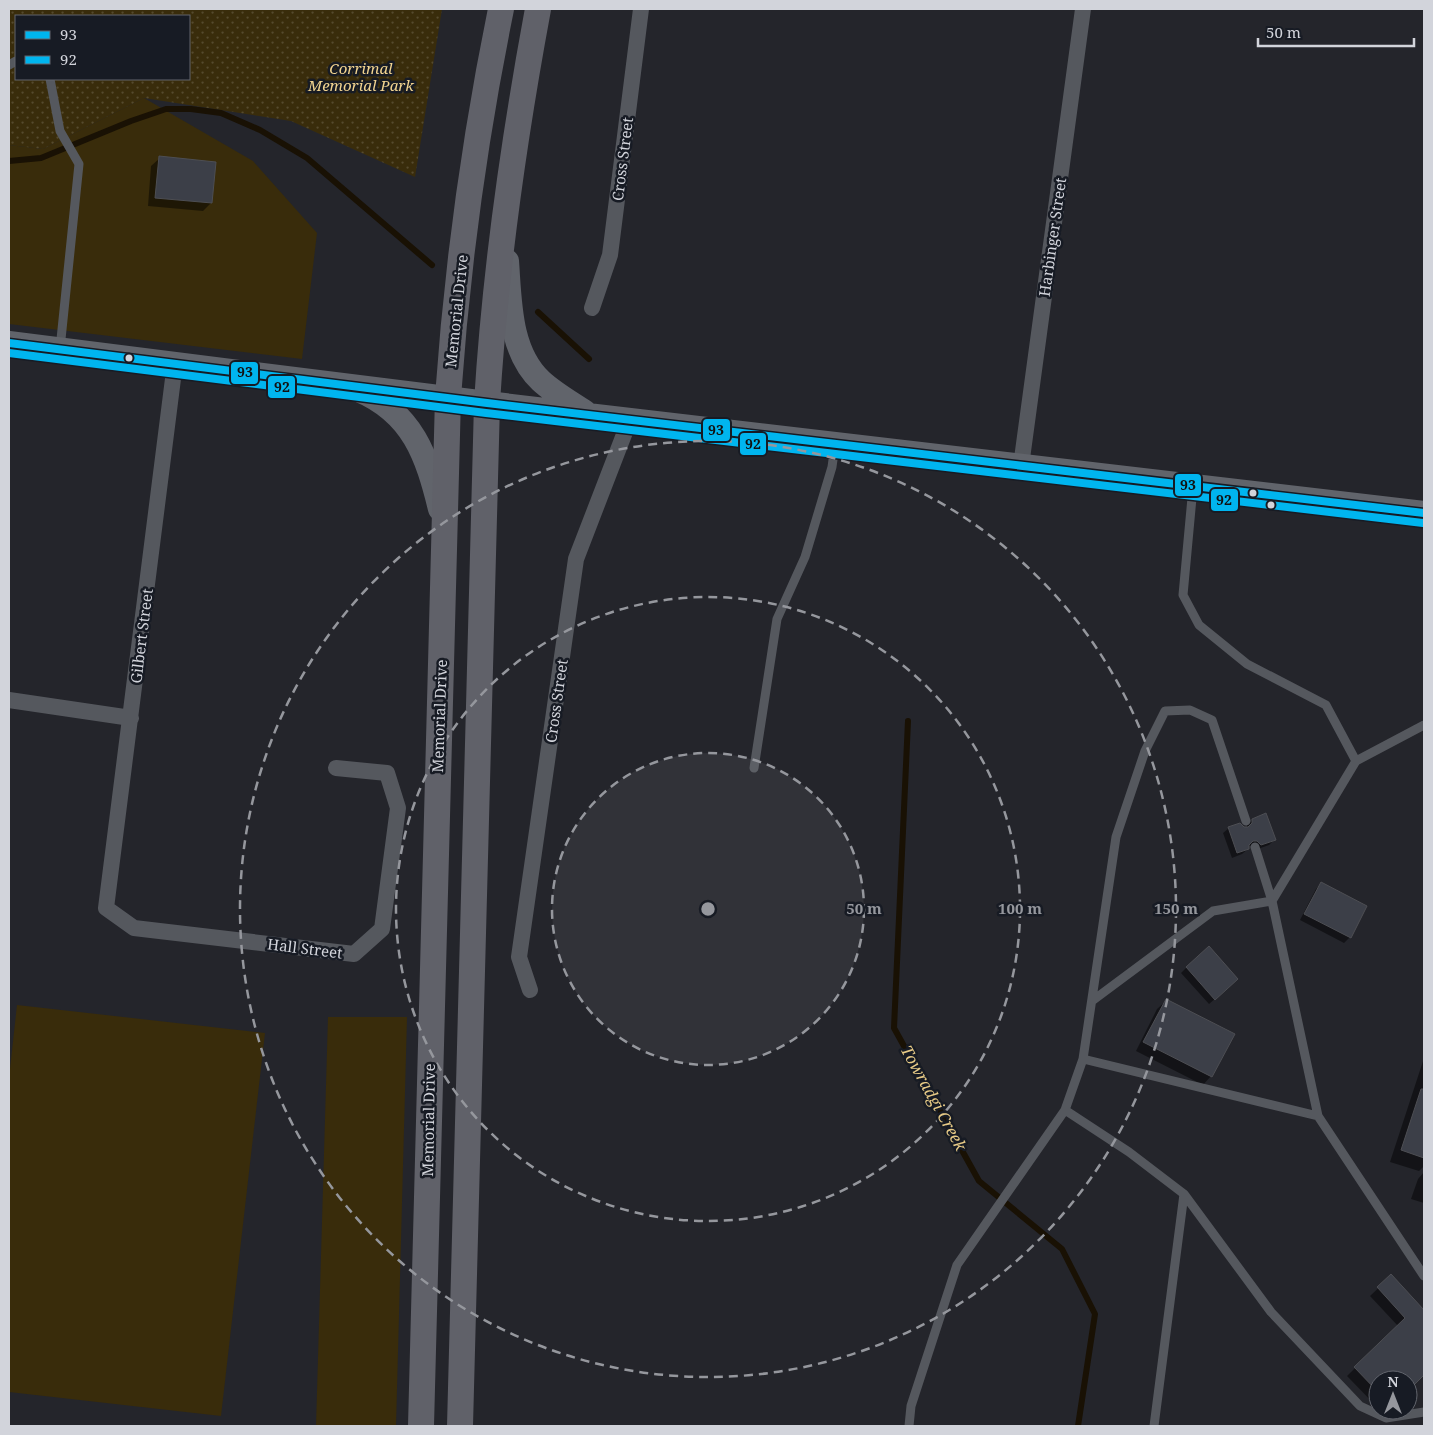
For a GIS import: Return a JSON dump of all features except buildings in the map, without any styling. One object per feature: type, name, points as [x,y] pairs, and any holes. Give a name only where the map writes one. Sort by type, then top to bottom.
[{"type":"main road","name":"Memorial Drive","points":[[421,1426],[448,397],[462,248],[478,136],[501,9]]},
{"type":"main road","points":[[460,1426],[487,403],[504,222],[538,9]]},
{"type":"main road","points":[[504,222],[511,312],[516,338],[525,362],[540,380],[587,414]]},
{"type":"main road","points":[[9,343],[340,383],[487,403],[1424,514]]},
{"type":"main road","points":[[340,383],[382,402],[407,426],[416,439],[431,473],[444,525]]},
{"type":"street","name":"Cross Street","points":[[592,308],[610,255],[641,9]]},
{"type":"street","name":"Harbinger Street","points":[[1020,466],[1083,9]]},
{"type":"street","name":"Gilbert Street","points":[[106,908],[175,363]]},
{"type":"street","name":"Cross Street","points":[[530,990],[519,957],[576,559],[630,419]]},
{"type":"street","points":[[9,700],[131,718]]},
{"type":"street","name":"Hall Street","points":[[106,908],[134,928],[354,954],[382,930],[398,808],[387,773],[336,768]]},
{"type":"lane","points":[[50,80],[60,131],[79,164],[60,349]]},
{"type":"lane","points":[[754,768],[777,620],[805,558],[832,467],[835,444]]},
{"type":"lane","points":[[1193,487],[1183,595],[1199,625],[1247,664],[1326,705],[1356,761]]},
{"type":"lane","points":[[908,1426],[910,1406],[957,1265],[1065,1110],[1083,1059],[1116,837],[1145,751],[1165,711],[1190,710],[1212,720],[1246,821]]},
{"type":"lane","points":[[1092,1001],[1213,912],[1272,901],[1356,761],[1424,725]]},
{"type":"lane","points":[[1255,847],[1272,901],[1318,1116],[1424,1276]]},
{"type":"lane","points":[[1083,1059],[1318,1116]]},
{"type":"lane","points":[[1065,1110],[1129,1152],[1184,1194],[1271,1312],[1360,1406],[1386,1418],[1424,1412]]},
{"type":"lane","points":[[1154,1426],[1184,1194]]},
{"type":"green space","name":"Corrimal Memorial Park","points":[[9,9],[442,9],[415,177],[291,121],[144,98],[43,149],[9,145]]},
{"type":"green space","points":[[144,98],[253,161],[317,233],[302,359],[9,324],[9,145],[43,149]]},
{"type":"green space","points":[[17,1005],[265,1033],[221,1416],[9,1392],[9,1078]]},
{"type":"green space","points":[[328,1017],[407,1017],[396,1426],[316,1426]]},
{"type":"waterway","points":[[9,161],[41,158],[131,121],[166,109],[191,109],[221,113],[260,130],[307,158],[432,265]]},
{"type":"waterway","points":[[538,312],[589,359]]},
{"type":"waterway","name":"Towradgi Creek","points":[[908,721],[894,1028],[979,1181],[1062,1249],[1095,1314],[1078,1426]]},
{"type":"transit line","name":"93","points":[[9,343],[487,403],[1424,513]]},
{"type":"transit line","name":"92","points":[[9,353],[486,413],[1423,523]]}]
